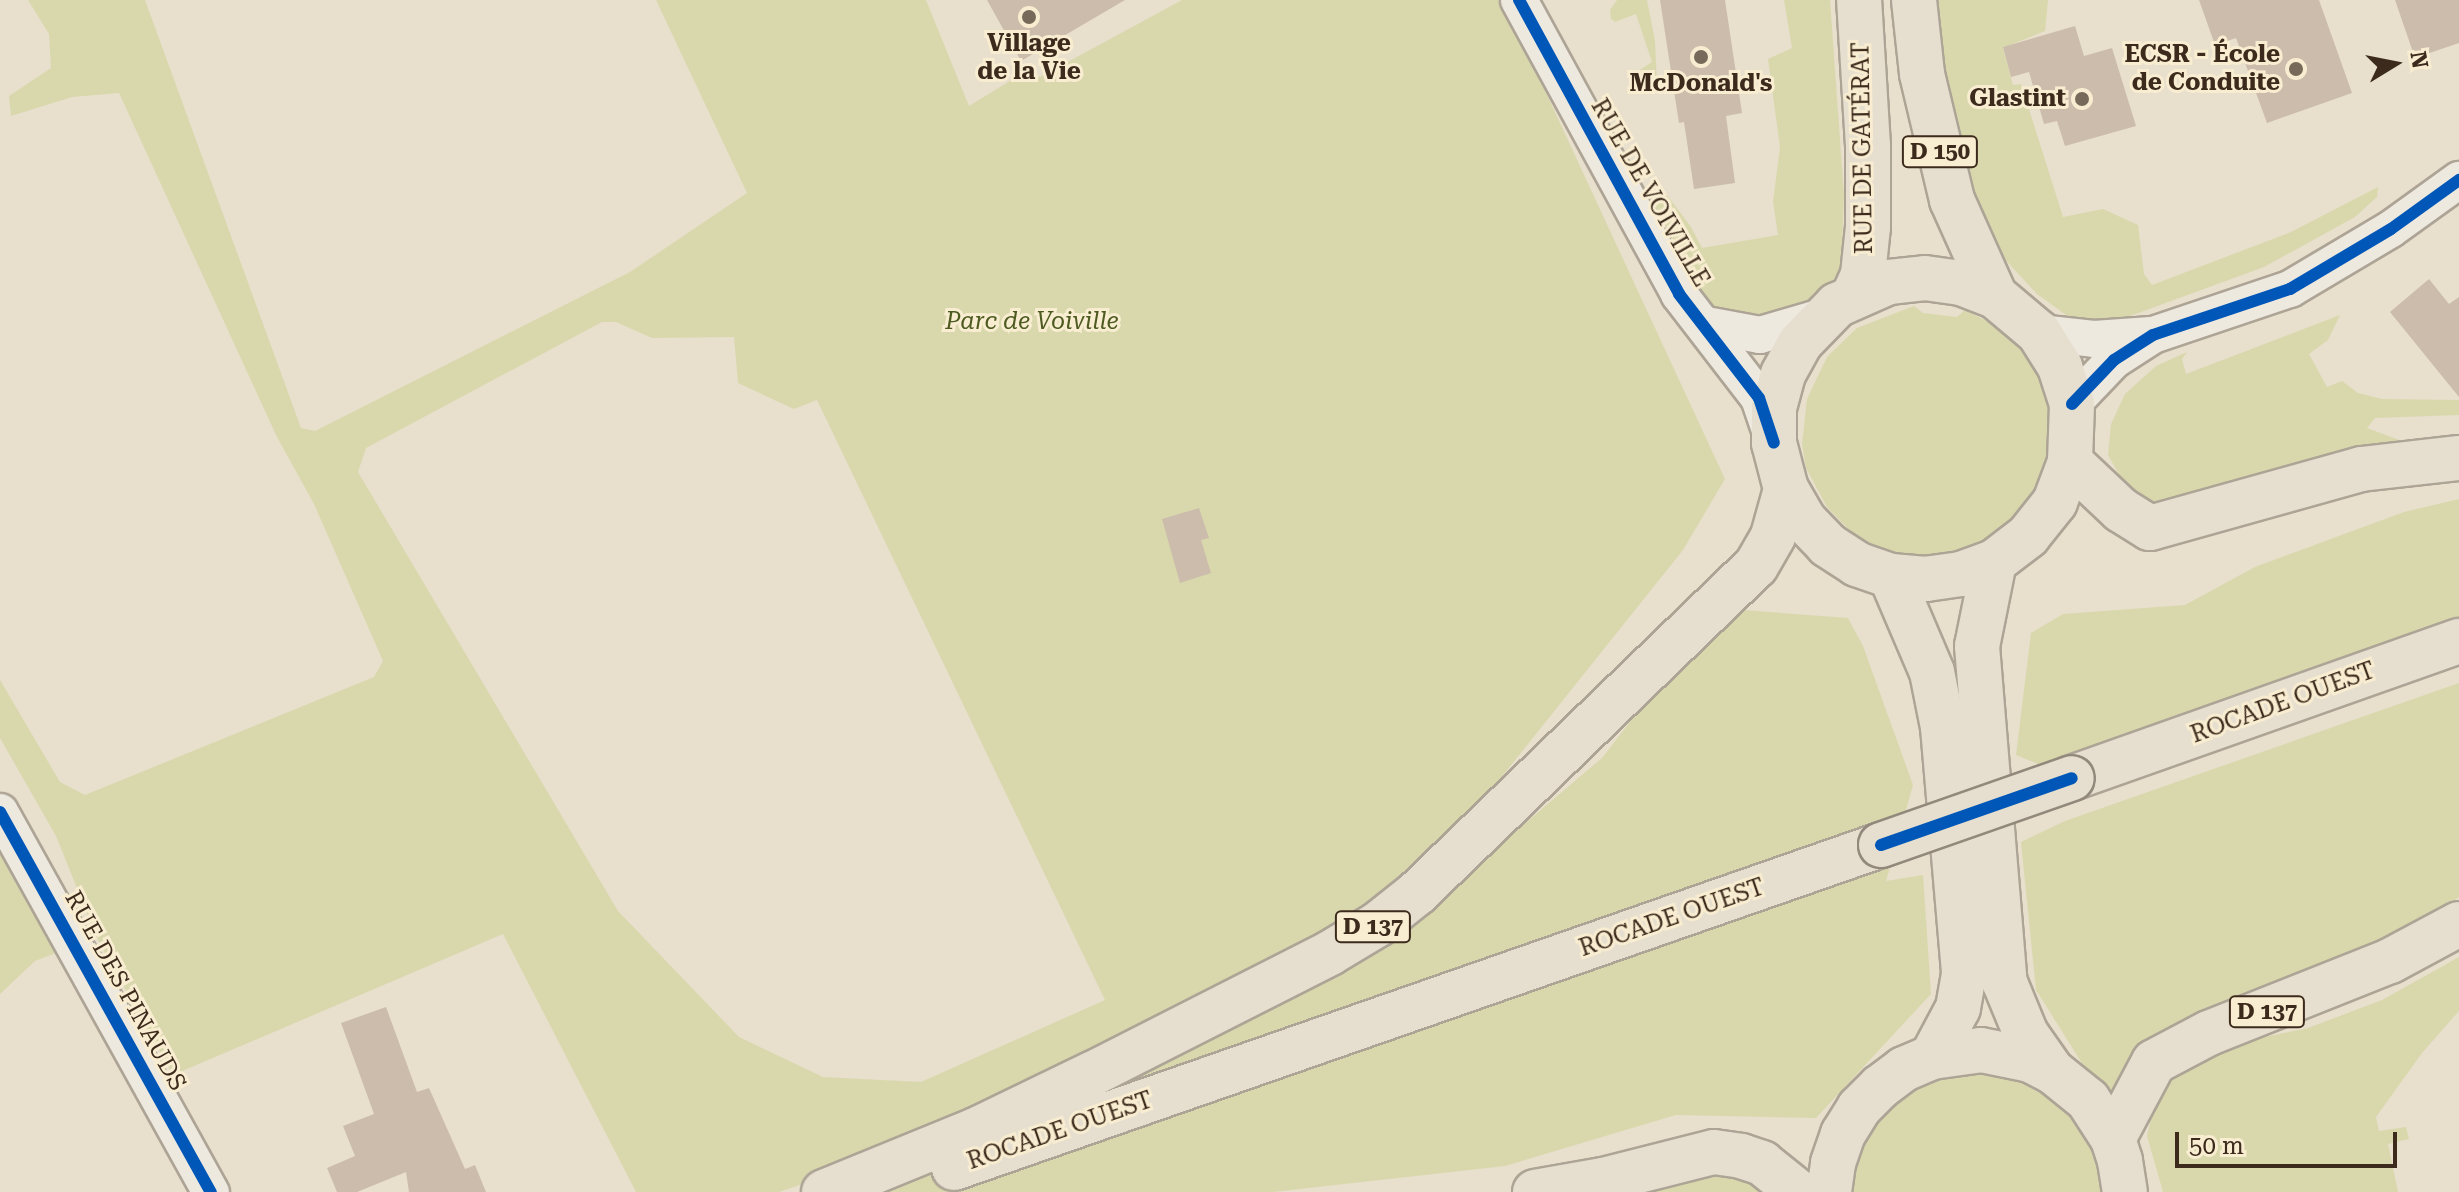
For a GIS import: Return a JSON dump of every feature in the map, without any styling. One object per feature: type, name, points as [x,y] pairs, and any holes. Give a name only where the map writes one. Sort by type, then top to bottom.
[{"type":"main road","name":"RUE DE GATÉRAT","points":[[1838,306],[1863,275],[1868,227],[1868,146],[1859,0]]},
{"type":"main road","name":"D 150","points":[[1914,0],[1922,74],[1952,200],[1995,296]]},
{"type":"main road","points":[[1925,278],[1961,283],[1995,296],[2039,333],[2060,367],[2072,404],[2070,462],[2055,502],[2028,536],[1994,562],[1961,574],[1926,579],[1891,576],[1857,564],[1828,545],[1804,520],[1786,489],[1774,443],[1774,408],[1783,374],[1800,343],[1838,306],[1889,282],[1925,278]]},
{"type":"main road","points":[[2070,462],[2121,510],[2150,528],[2361,469],[2459,458]]},
{"type":"main road","name":"D 137","points":[[824,1192],[978,1129],[1330,953],[1378,924],[1417,893],[1731,594],[1756,566],[1773,536],[1786,489]]},
{"type":"main road","points":[[1994,562],[1977,646],[2005,983],[2026,1034],[2052,1071]]},
{"type":"main road","points":[[1891,576],[1932,672],[1943,727],[1964,974],[1958,1008],[1932,1057]]},
{"type":"main road","name":"ROCADE OUEST","points":[[883,1192],[2459,641]]},
{"type":"main road","name":"D 137","points":[[2113,1139],[2154,1062],[2209,1033],[2390,961],[2459,924]]},
{"type":"main road","points":[[1829,1192],[1833,1163],[1843,1134],[1859,1108],[1892,1078],[1932,1057],[1956,1051],[1994,1051],[2030,1060],[2052,1071],[2088,1100],[2113,1139],[2127,1189]]},
{"type":"main road","points":[[1535,1192],[1603,1180],[1714,1152],[1762,1163],[1798,1192]]},
{"type":"street","name":"RUE DE VOIVILLE","points":[[1519,0],[1679,294],[1706,325],[1759,398],[1774,443]]},
{"type":"street","points":[[2072,404],[2114,360],[2153,335],[2290,289],[2391,229],[2459,180]]},
{"type":"street","points":[[1706,325],[1760,335],[1838,306]]},
{"type":"street","points":[[2039,333],[2094,339],[2153,335]]},
{"type":"street","name":"RUE DES PINAUDS","points":[[0,812],[211,1192]]},
{"type":"green space","name":"Parc de Voiville","points":[[28,0],[145,0],[301,428],[315,431],[630,272],[747,193],[656,0],[926,0],[969,106],[1026,71],[1040,77],[1182,0],[1503,0],[1725,479],[1683,550],[1492,789],[1393,893],[957,1131],[779,1192],[636,1192],[503,934],[173,1075],[97,938],[56,836],[0,738],[0,680],[60,782],[85,795],[374,677],[383,661],[314,504],[277,437],[119,93],[72,97],[11,116],[9,96],[51,68],[49,34]],"holes":[[[602,322],[616,322],[652,338],[734,337],[738,383],[794,409],[817,400],[1105,1000],[921,1082],[823,1077],[739,1037],[618,911],[358,472],[366,448]]]},
{"type":"green space","points":[[1617,0],[1647,0],[1655,41],[1657,85],[1641,78],[1638,71],[1652,62],[1636,14],[1615,22],[1611,19],[1610,10]]},
{"type":"green space","points":[[1784,0],[1830,0],[1844,195],[1841,270],[1820,296],[1768,324],[1721,317],[1695,287],[1632,196],[1658,183],[1691,227],[1702,248],[1778,235],[1773,202],[1780,147],[1768,59],[1792,48]]},
{"type":"green space","points":[[1931,0],[2048,0],[2045,31],[2003,48],[2013,85],[2021,84],[2063,217],[2103,209],[2138,225],[2144,274],[2152,285],[2291,232],[2378,187],[2377,197],[2355,217],[2264,267],[2100,327],[2080,325],[2037,294],[1988,241],[1964,174],[1935,39]]},
{"type":"green space","points":[[1914,306],[1923,313],[1957,317],[1965,310],[2008,332],[2036,362],[2053,401],[2055,459],[2017,527],[1946,560],[1888,554],[1853,534],[1827,507],[1806,468],[1802,444],[1807,399],[1827,357],[1857,328]]},
{"type":"green space","points":[[2340,315],[2328,340],[2309,354],[2327,387],[2342,381],[2358,393],[2382,399],[2459,400],[2459,415],[2375,418],[2367,428],[2402,441],[2246,480],[2159,510],[2131,496],[2108,455],[2111,424],[2125,394],[2156,366],[2187,352],[2182,359],[2186,374]]},
{"type":"green space","points":[[2459,499],[2459,618],[2053,770],[2016,755],[2031,633],[2063,614],[2185,605],[2255,567],[2404,512]]},
{"type":"green space","points":[[1743,610],[1848,618],[1863,646],[1913,785],[1886,881],[1923,875],[1931,994],[1816,1118],[1676,1115],[1505,1166],[1273,1192],[886,1192],[1137,1071],[1381,945],[1602,758],[1654,691]]},
{"type":"green space","points":[[2459,683],[2459,897],[2389,950],[2112,1100],[2090,1076],[2036,990],[2021,842],[2065,821]]},
{"type":"green space","points":[[0,841],[61,951],[35,961],[0,994]]},
{"type":"green space","points":[[2459,957],[2459,1011],[2422,1053],[2376,1117],[2379,1131],[2406,1127],[2409,1139],[2388,1144],[2398,1192],[2163,1192],[2147,1136],[2156,1097],[2184,1065],[2221,1046],[2308,1028],[2382,1000]]},
{"type":"green space","points":[[1976,1074],[2017,1081],[2054,1100],[2083,1131],[2100,1169],[2102,1192],[1851,1192],[1853,1169],[1870,1131],[1898,1100],[1935,1081]]},
{"type":"green space","points":[[1714,1171],[1772,1192],[1624,1192]]},
{"type":"building","name":"Village de la Vie","points":[[987,0],[1125,0],[1021,61]]},
{"type":"building","name":"McDonald's","points":[[1660,0],[1725,0],[1742,113],[1726,116],[1735,183],[1694,189],[1684,122],[1679,123]]},
{"type":"building","name":"ECSR - École de Conduite","points":[[2199,0],[2319,0],[2352,93],[2267,123],[2236,38],[2215,45]]},
{"type":"building","points":[[2395,0],[2459,0],[2459,43],[2415,58]]},
{"type":"building","name":"Glastint","points":[[2075,26],[2084,56],[2112,48],[2136,126],[2065,146],[2057,121],[2044,124],[2029,72],[2011,77],[2003,47]]},
{"type":"building","points":[[2429,279],[2449,304],[2459,297],[2459,397],[2390,312]]},
{"type":"building","points":[[1199,508],[1209,538],[1201,540],[1211,573],[1180,583],[1162,519]]},
{"type":"building","points":[[386,1007],[417,1092],[429,1088],[465,1169],[475,1165],[486,1192],[409,1192],[406,1172],[357,1192],[337,1192],[327,1168],[355,1156],[343,1126],[374,1114],[341,1023]]},
{"type":"cycle path","points":[[1519,0],[1679,294],[1759,398],[1774,443]]},
{"type":"cycle path","points":[[2072,404],[2114,360],[2153,335],[2290,289],[2391,229],[2459,180]]},
{"type":"cycle path","points":[[1881,845],[2072,778]]},
{"type":"cycle path","points":[[0,812],[211,1192]]},
{"type":"place","name":"Village de la Vie","points":[[1029,17]]},
{"type":"place","name":"McDonald's","points":[[1701,57]]},
{"type":"place","name":"ECSR - École de Conduite","points":[[2296,69]]},
{"type":"place","name":"Glastint","points":[[2082,99]]}]
